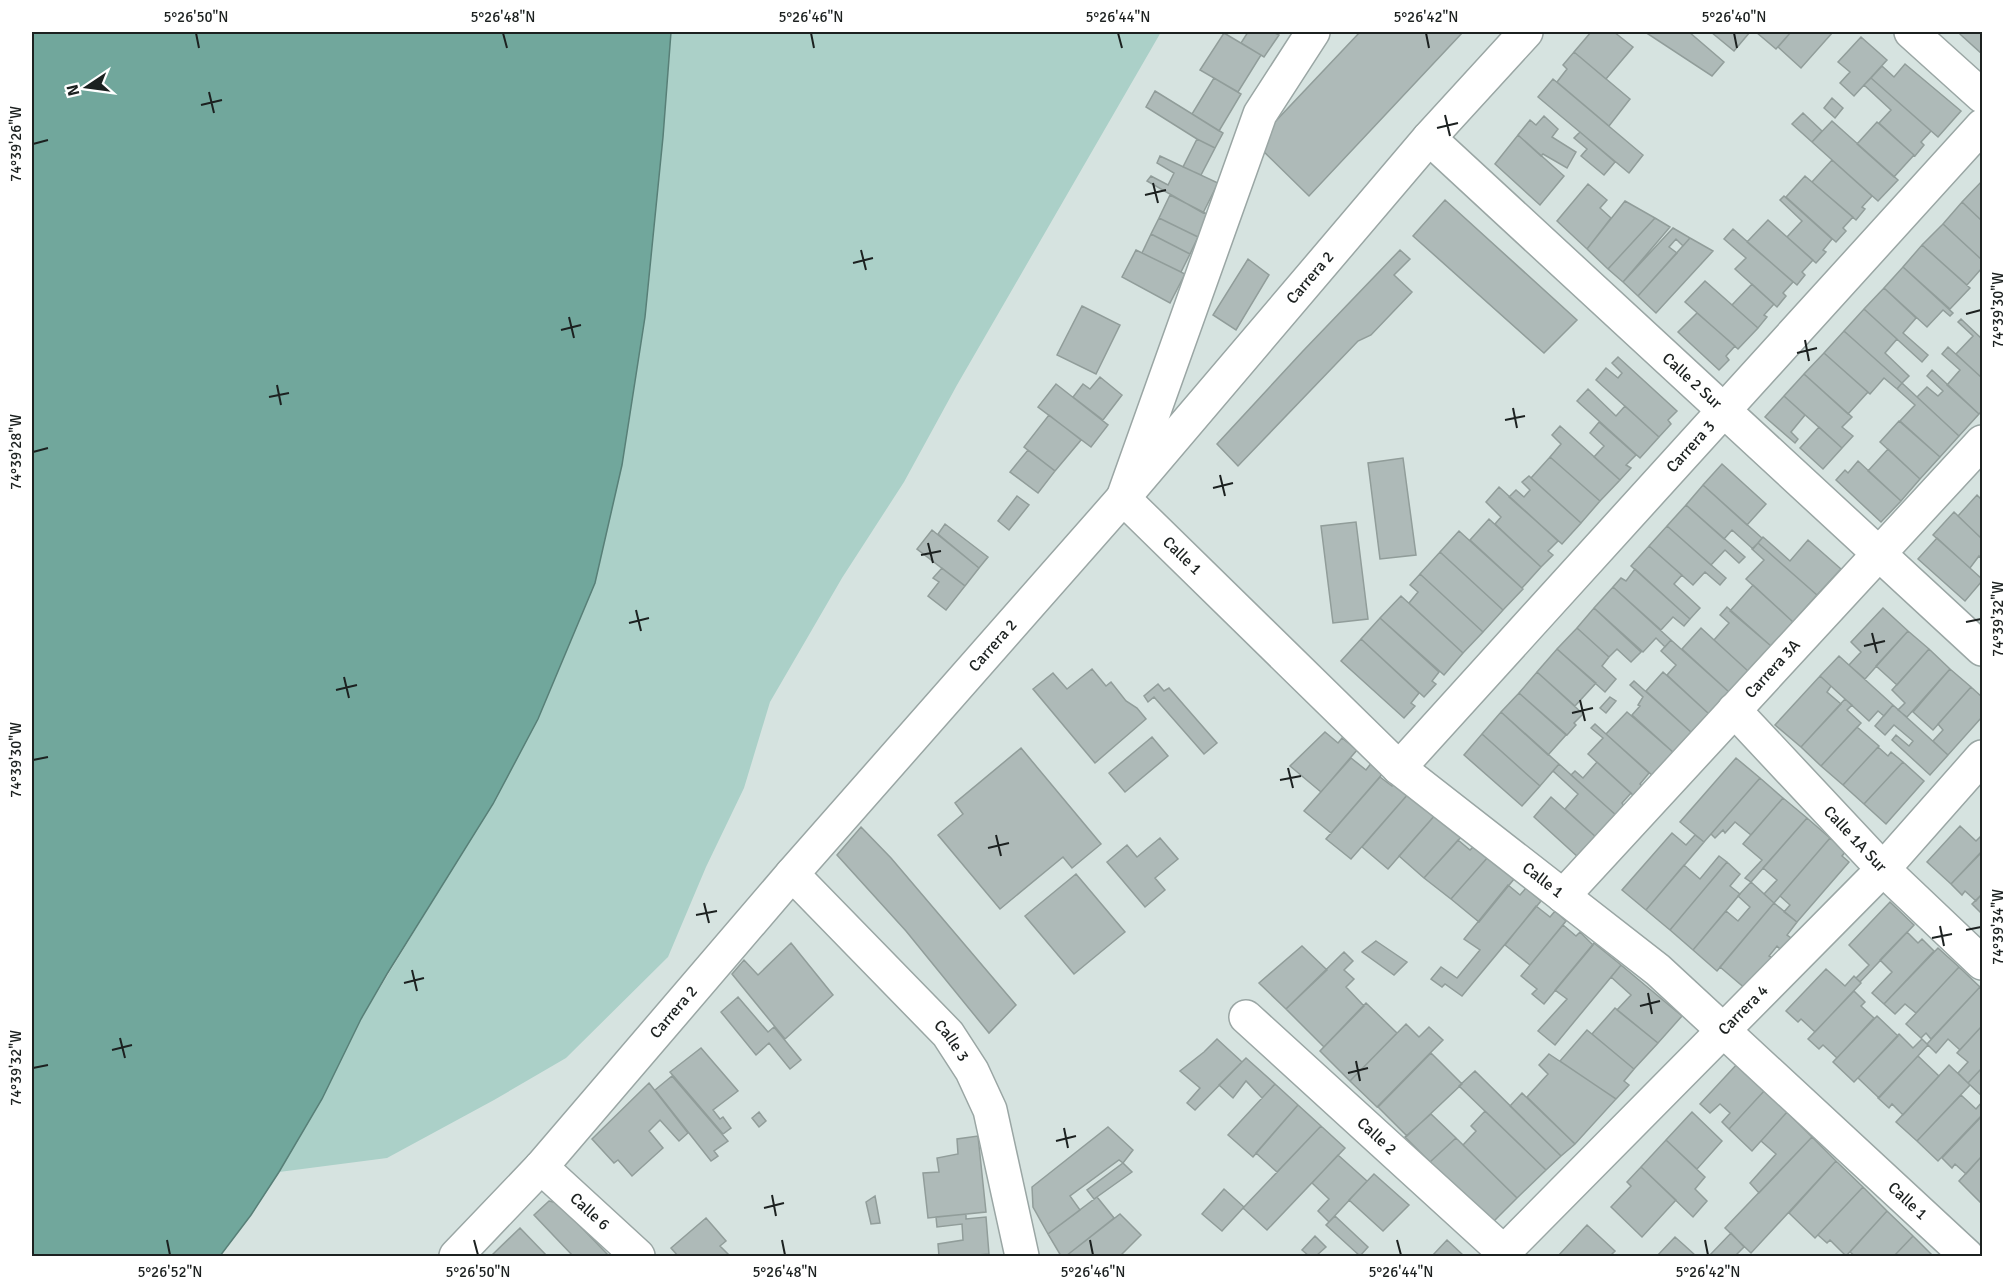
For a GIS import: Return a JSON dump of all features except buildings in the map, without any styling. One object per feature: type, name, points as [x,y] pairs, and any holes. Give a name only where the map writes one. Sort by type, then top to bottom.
[{"type":"street","points":[[1123,498],[1260,114],[1313,32]]},
{"type":"street","name":"Carrera 2","points":[[456,1257],[541,1167],[792,874],[1123,498],[1429,138],[1526,32]]},
{"type":"street","points":[[1911,32],[1983,96]]},
{"type":"street","name":"Carrera 3","points":[[1399,768],[1983,126]]},
{"type":"street","name":"Calle 2 Sur","points":[[1429,138],[1983,649]]},
{"type":"street","name":"Carrera 3A","points":[[1563,896],[1983,442]]},
{"type":"street","name":"Calle 1","points":[[1123,498],[1399,768],[1658,970],[1967,1257]]},
{"type":"street","name":"Calle 1A Sur","points":[[1734,710],[1883,869],[1983,963]]},
{"type":"street","name":"Carrera 4","points":[[1504,1255],[1883,869],[1983,757]]},
{"type":"street","name":"Calle 3","points":[[792,874],[948,1034],[972,1071],[990,1110],[1022,1257]]},
{"type":"street","name":"Calle 2","points":[[1246,1017],[1504,1255]]},
{"type":"street","name":"Calle 6","points":[[541,1167],[638,1257]]},
{"type":"shaded area","points":[[32,32],[671,32],[645,317],[622,465],[595,583],[538,719],[493,804],[387,974],[361,1019],[322,1099],[279,1172],[251,1215],[220,1256],[32,1256]]},
{"type":"shaded area","points":[[671,32],[1161,32],[957,385],[904,482],[842,578],[770,702],[744,788],[706,867],[668,957],[566,1058],[494,1100],[387,1158],[279,1172],[322,1099],[361,1019],[442,886],[595,582],[622,465],[645,317]]}]
